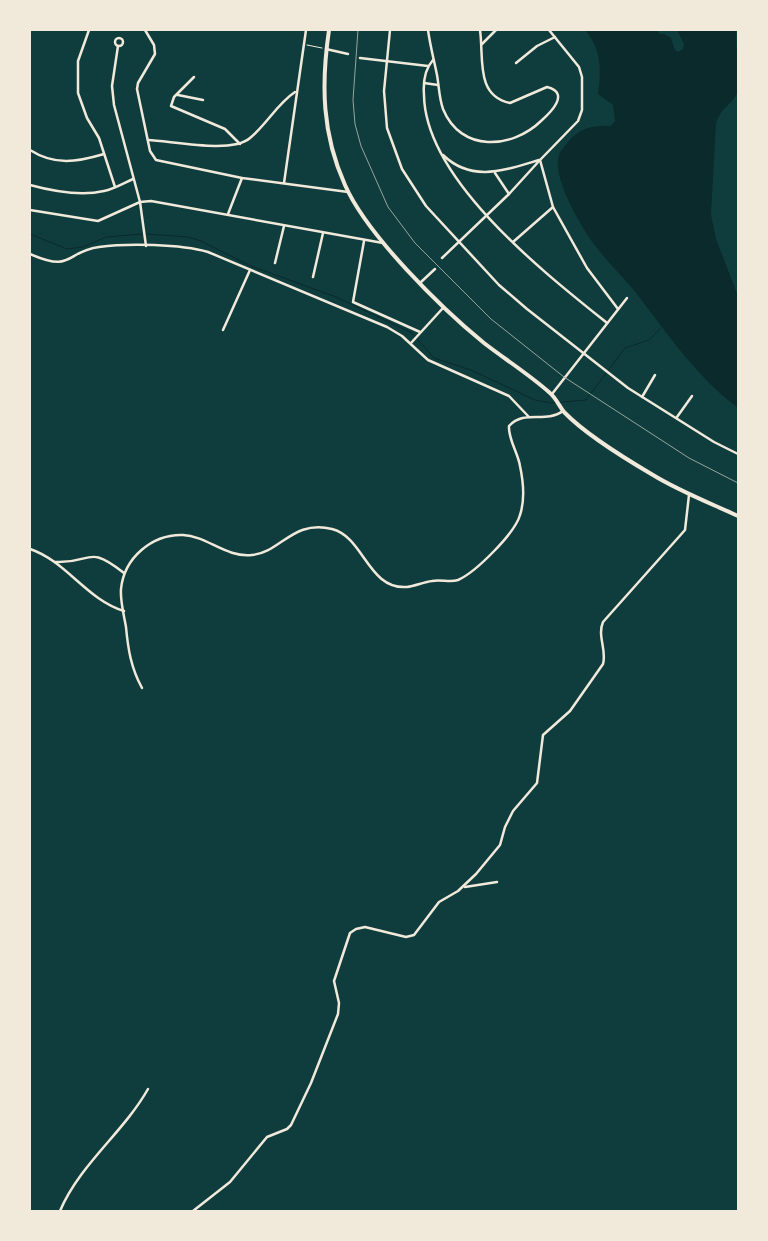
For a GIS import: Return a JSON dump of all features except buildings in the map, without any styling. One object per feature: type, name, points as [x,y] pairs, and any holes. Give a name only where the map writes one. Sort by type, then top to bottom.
[{"type":"street","points":[[89,30],[78,61],[78,89],[85,114],[96,133],[116,187]]},
{"type":"street","points":[[145,30],[155,52],[153,60],[137,86],[150,154],[158,162],[242,178],[348,192]]},
{"type":"street","points":[[284,184],[306,30]]},
{"type":"street","points":[[329,30],[323,83],[325,118],[333,154],[348,192],[367,222],[444,306],[480,340],[552,395],[562,410],[639,466],[737,516]]},
{"type":"street","points":[[390,30],[384,91],[386,117],[399,161],[421,200],[509,294],[642,397],[714,442],[738,454]]},
{"type":"street","points":[[428,30],[443,108],[452,123],[467,136],[483,142],[502,142],[526,134],[556,108],[558,102],[556,95],[549,88],[510,103],[504,102],[487,89],[482,72],[480,30]]},
{"type":"street","points":[[482,44],[496,30]]},
{"type":"street","points":[[442,258],[509,194],[576,123],[582,112],[581,72],[571,54],[549,30]]},
{"type":"street","points":[[516,63],[537,46],[555,37]]},
{"type":"street","points":[[118,46],[112,86],[116,116],[140,202],[146,246]]},
{"type":"street","points":[[326,49],[348,54]]},
{"type":"street","points":[[360,58],[428,66]]},
{"type":"street","points":[[434,60],[428,66],[424,83],[426,115],[439,150],[487,216],[513,243],[534,263],[607,323]]},
{"type":"street","points":[[194,77],[177,94],[172,101],[172,107],[225,128],[240,144]]},
{"type":"street","points":[[424,83],[438,85]]},
{"type":"street","points":[[148,140],[199,144],[240,144],[255,134],[276,107],[296,92]]},
{"type":"street","points":[[177,94],[203,100]]},
{"type":"street","points":[[30,150],[46,158],[66,162],[104,154]]},
{"type":"street","points":[[439,150],[452,162],[464,169],[476,172],[494,173],[540,160]]},
{"type":"street","points":[[540,160],[553,206],[588,268],[618,308]]},
{"type":"street","points":[[494,173],[509,194]]},
{"type":"street","points":[[228,214],[242,178]]},
{"type":"street","points":[[30,185],[89,192],[106,191],[133,179]]},
{"type":"street","points":[[30,210],[98,220],[140,202],[157,202],[364,241],[385,243]]},
{"type":"street","points":[[513,243],[553,206]]},
{"type":"street","points":[[275,263],[284,226]]},
{"type":"street","points":[[313,277],[323,233]]},
{"type":"street","points":[[364,241],[354,302],[420,332]]},
{"type":"street","points":[[30,254],[48,262],[60,263],[97,248],[146,246],[202,250],[387,327],[412,342],[428,360],[509,396],[529,417]]},
{"type":"street","points":[[224,330],[250,270]]},
{"type":"street","points":[[421,282],[435,270]]},
{"type":"street","points":[[552,395],[626,298]]},
{"type":"street","points":[[412,342],[444,306]]},
{"type":"street","points":[[642,397],[655,375]]},
{"type":"street","points":[[677,418],[692,396]]},
{"type":"street","points":[[142,688],[131,664],[121,590],[124,573],[141,550],[151,543],[172,537],[188,536],[246,556],[261,553],[300,530],[325,528],[341,533],[355,546],[373,572],[394,585],[407,587],[437,580],[458,580],[488,555],[512,529],[520,516],[521,474],[508,428],[515,421],[529,417],[552,418],[562,410]]},
{"type":"street","points":[[193,1211],[230,1182],[267,1137],[291,1125],[311,1083],[338,1014],[340,1003],[334,981],[350,933],[365,927],[406,937],[414,935],[440,902],[463,887],[497,849],[513,811],[537,783],[542,735],[570,711],[603,664],[601,628],[603,622],[628,592],[686,530],[690,493]]},
{"type":"street","points":[[30,549],[54,562],[99,599],[124,611]]},
{"type":"street","points":[[54,562],[67,562],[95,555],[124,573]]},
{"type":"street","points":[[463,887],[497,882]]},
{"type":"street","points":[[60,1211],[75,1182],[132,1116],[148,1089]]},
{"type":"path","points":[[304,45],[326,49]]},
{"type":"water","points":[[585,30],[657,30],[660,34],[671,38],[675,50],[678,52],[683,49],[684,44],[677,30],[736,30],[738,91],[734,99],[721,113],[716,124],[711,215],[716,239],[738,296],[738,408],[696,369],[637,294],[591,240],[571,205],[560,180],[558,168],[559,154],[572,137],[587,128],[611,126],[615,121],[613,105],[598,94],[599,60],[595,45]]},
{"type":"waterway","points":[[30,234],[67,249],[83,247],[106,237],[142,234]]},
{"type":"waterway","points":[[146,234],[188,237],[201,241],[251,266],[336,297],[412,333],[434,358],[471,370],[535,400],[551,403],[586,400],[625,348],[649,340],[661,328]]},
{"type":"railway","points":[[358,30],[353,100],[355,124],[361,146],[388,207],[415,243],[491,319],[564,377],[689,458],[738,483]]}]
